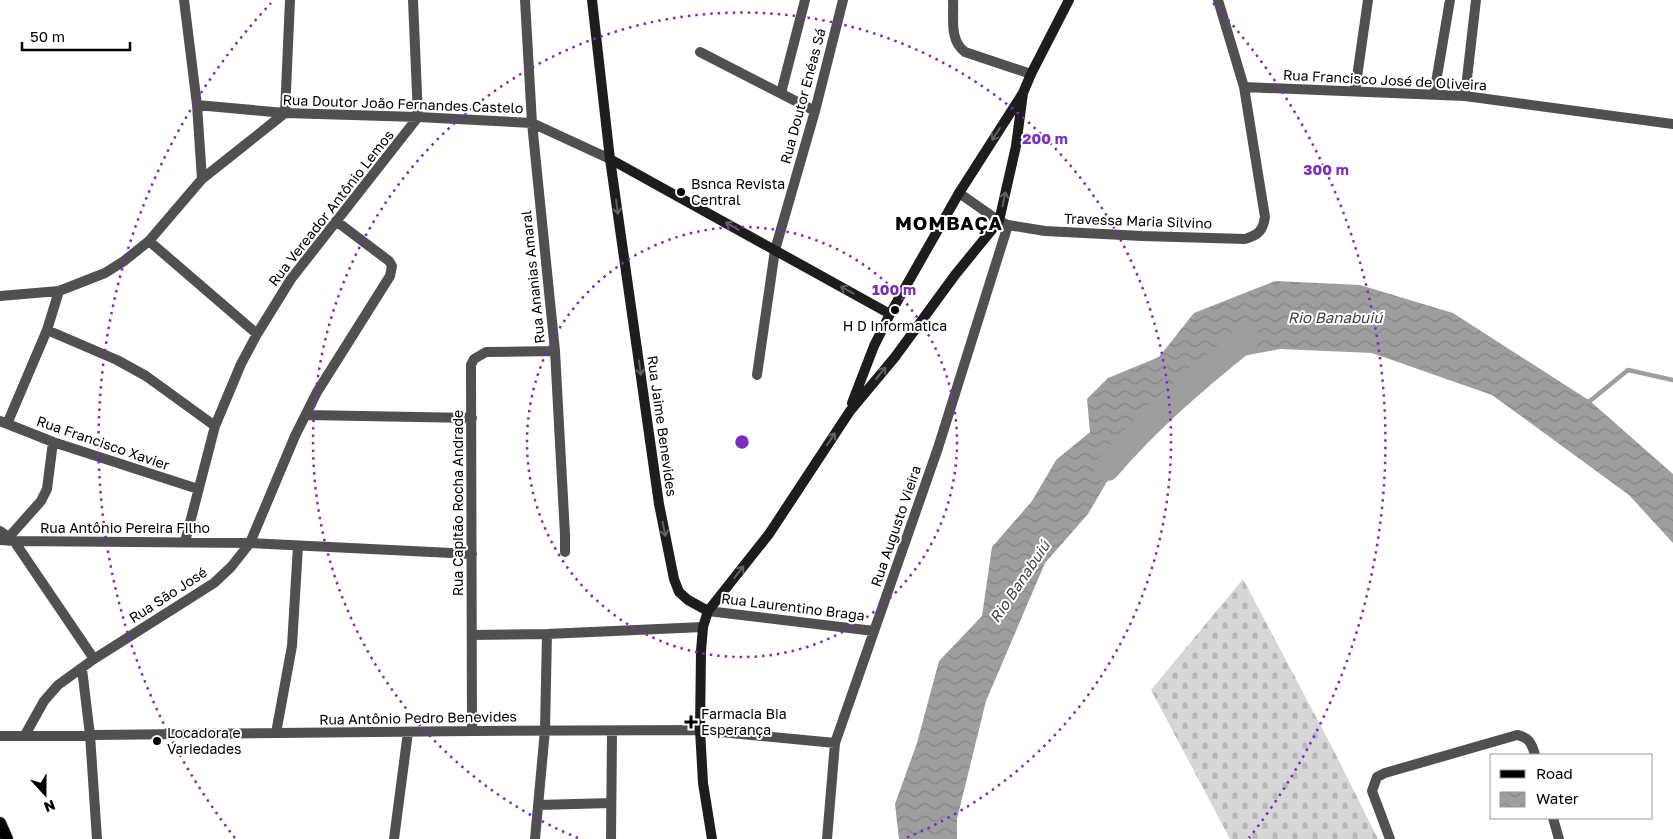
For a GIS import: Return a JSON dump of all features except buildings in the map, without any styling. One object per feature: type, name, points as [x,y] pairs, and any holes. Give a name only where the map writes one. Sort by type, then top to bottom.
[{"type":"main road","name":"Rua Jaime Benevides","points":[[592,0],[610,159],[659,504],[674,579],[679,592],[688,600],[708,611]]},
{"type":"main road","points":[[850,410],[874,346],[890,314],[959,193],[1023,93],[1030,74],[1069,0]]},
{"type":"main road","points":[[712,839],[703,783],[700,730],[701,651],[703,627],[708,611],[769,534],[850,410],[895,357],[955,275],[1004,223],[1023,93]]},
{"type":"main road","name":"Rua Doutor João Fernandes Castelo","points":[[610,159],[890,314]]},
{"type":"main road","points":[[0,823],[7,839]]},
{"type":"street","points":[[184,0],[197,105],[202,179]]},
{"type":"street","points":[[0,296],[59,291],[104,274],[124,261],[149,240],[202,179],[285,113],[290,0]]},
{"type":"street","points":[[413,0],[418,118]]},
{"type":"street","name":"Rua Ananias Amaral","points":[[525,0],[532,123],[554,351],[565,535],[564,552]]},
{"type":"street","name":"Rua Doutor Enéas Sá","points":[[781,93],[805,0]]},
{"type":"street","name":"Rua Doutor Enéas Sá","points":[[757,375],[775,250],[815,111],[843,0]]},
{"type":"street","points":[[953,0],[954,36],[960,48],[965,52],[1030,74]]},
{"type":"street","points":[[1218,0],[1244,86]]},
{"type":"street","points":[[1355,91],[1368,0]]},
{"type":"street","points":[[1434,94],[1450,0]]},
{"type":"street","points":[[1465,96],[1476,0]]},
{"type":"street","points":[[700,52],[815,111]]},
{"type":"street","name":"Rua Francisco José de Oliveira","points":[[1244,86],[1465,96],[1673,124]]},
{"type":"street","name":"Travessa Maria Silvino","points":[[1004,223],[1045,231],[1077,234],[1245,238],[1260,232],[1266,218],[1244,86]]},
{"type":"street","name":"Rua Doutor João Fernandes Castelo","points":[[197,105],[285,113],[532,123],[610,159]]},
{"type":"street","name":"Rua Vereador Antônio Lemos","points":[[185,542],[215,426],[241,364],[257,334],[291,279],[418,118]]},
{"type":"street","points":[[959,193],[1004,223]]},
{"type":"street","name":"Rua São José","points":[[25,735],[50,692],[58,685],[94,659],[214,583],[231,567],[250,543],[294,436],[317,392],[390,276],[392,266],[389,261],[336,220]]},
{"type":"street","name":"Rua Augusto Vieira","points":[[827,839],[835,743],[938,448],[1004,223]]},
{"type":"street","points":[[149,240],[257,334]]},
{"type":"street","points":[[3,423],[48,330],[59,291]]},
{"type":"street","points":[[48,330],[117,360],[146,376],[215,426]]},
{"type":"street","name":"Rua Capitão Rocha Andrade","points":[[472,731],[471,365],[474,359],[486,352],[554,351]]},
{"type":"street","points":[[306,415],[472,418]]},
{"type":"street","name":"Rua Francisco Xavier","points":[[3,423],[53,442],[198,489]]},
{"type":"street","points":[[53,442],[47,489],[41,501],[6,537],[94,659]]},
{"type":"street","name":"Rua Antônio Pereira Filho","points":[[6,537],[250,543]]},
{"type":"street","points":[[250,543],[472,554]]},
{"type":"street","points":[[276,733],[292,646],[298,546]]},
{"type":"street","name":"Rua Laurentino Braga","points":[[708,611],[874,631]]},
{"type":"street","points":[[472,635],[547,634],[703,627]]},
{"type":"street","points":[[535,839],[545,730],[547,634]]},
{"type":"street","points":[[82,669],[90,735],[97,839]]},
{"type":"street","name":"Rua Antônio Pedro Benevides","points":[[0,736],[700,730],[835,743]]},
{"type":"street","points":[[394,839],[408,732]]},
{"type":"street","points":[[611,839],[612,732]]},
{"type":"street","points":[[1390,839],[1372,791],[1377,777],[1509,736],[1524,736],[1529,740],[1535,754]]},
{"type":"street","points":[[538,805],[611,803]]},
{"type":"street","points":[[1553,819],[1559,839]]},
{"type":"green space","points":[[1243,579],[1333,749],[1378,839],[1230,839],[1151,690]]},
{"type":"water","name":"Rio Banabuiú","points":[[1275,281],[1360,285],[1453,313],[1590,401],[1673,474],[1673,543],[1629,495],[1492,395],[1372,353],[1280,349],[1200,364],[1149,410],[1088,514],[1045,563],[986,701],[957,819],[957,839],[899,839],[895,804],[917,743],[939,661],[982,616],[992,547],[1032,501],[1056,460],[1090,432],[1087,399],[1108,378],[1159,357],[1194,313]]},
{"type":"waterway","name":"Rio Banabuiú","points":[[1107,468],[1174,400],[1247,338]]},
{"type":"waterway","points":[[1586,402],[1590,401],[1628,370],[1673,380]]},
{"type":"place","name":"Bsnca Revista Central","points":[[681,192]]},
{"type":"place","name":"H D Informatica","points":[[895,310]]},
{"type":"place","name":"Farmacia Bia Esperança","points":[[691,722]]},
{"type":"place","name":"Locadora e Variedades","points":[[157,741]]},
{"type":"district","name":"MOMBAÇA","points":[[949,223]]}]
